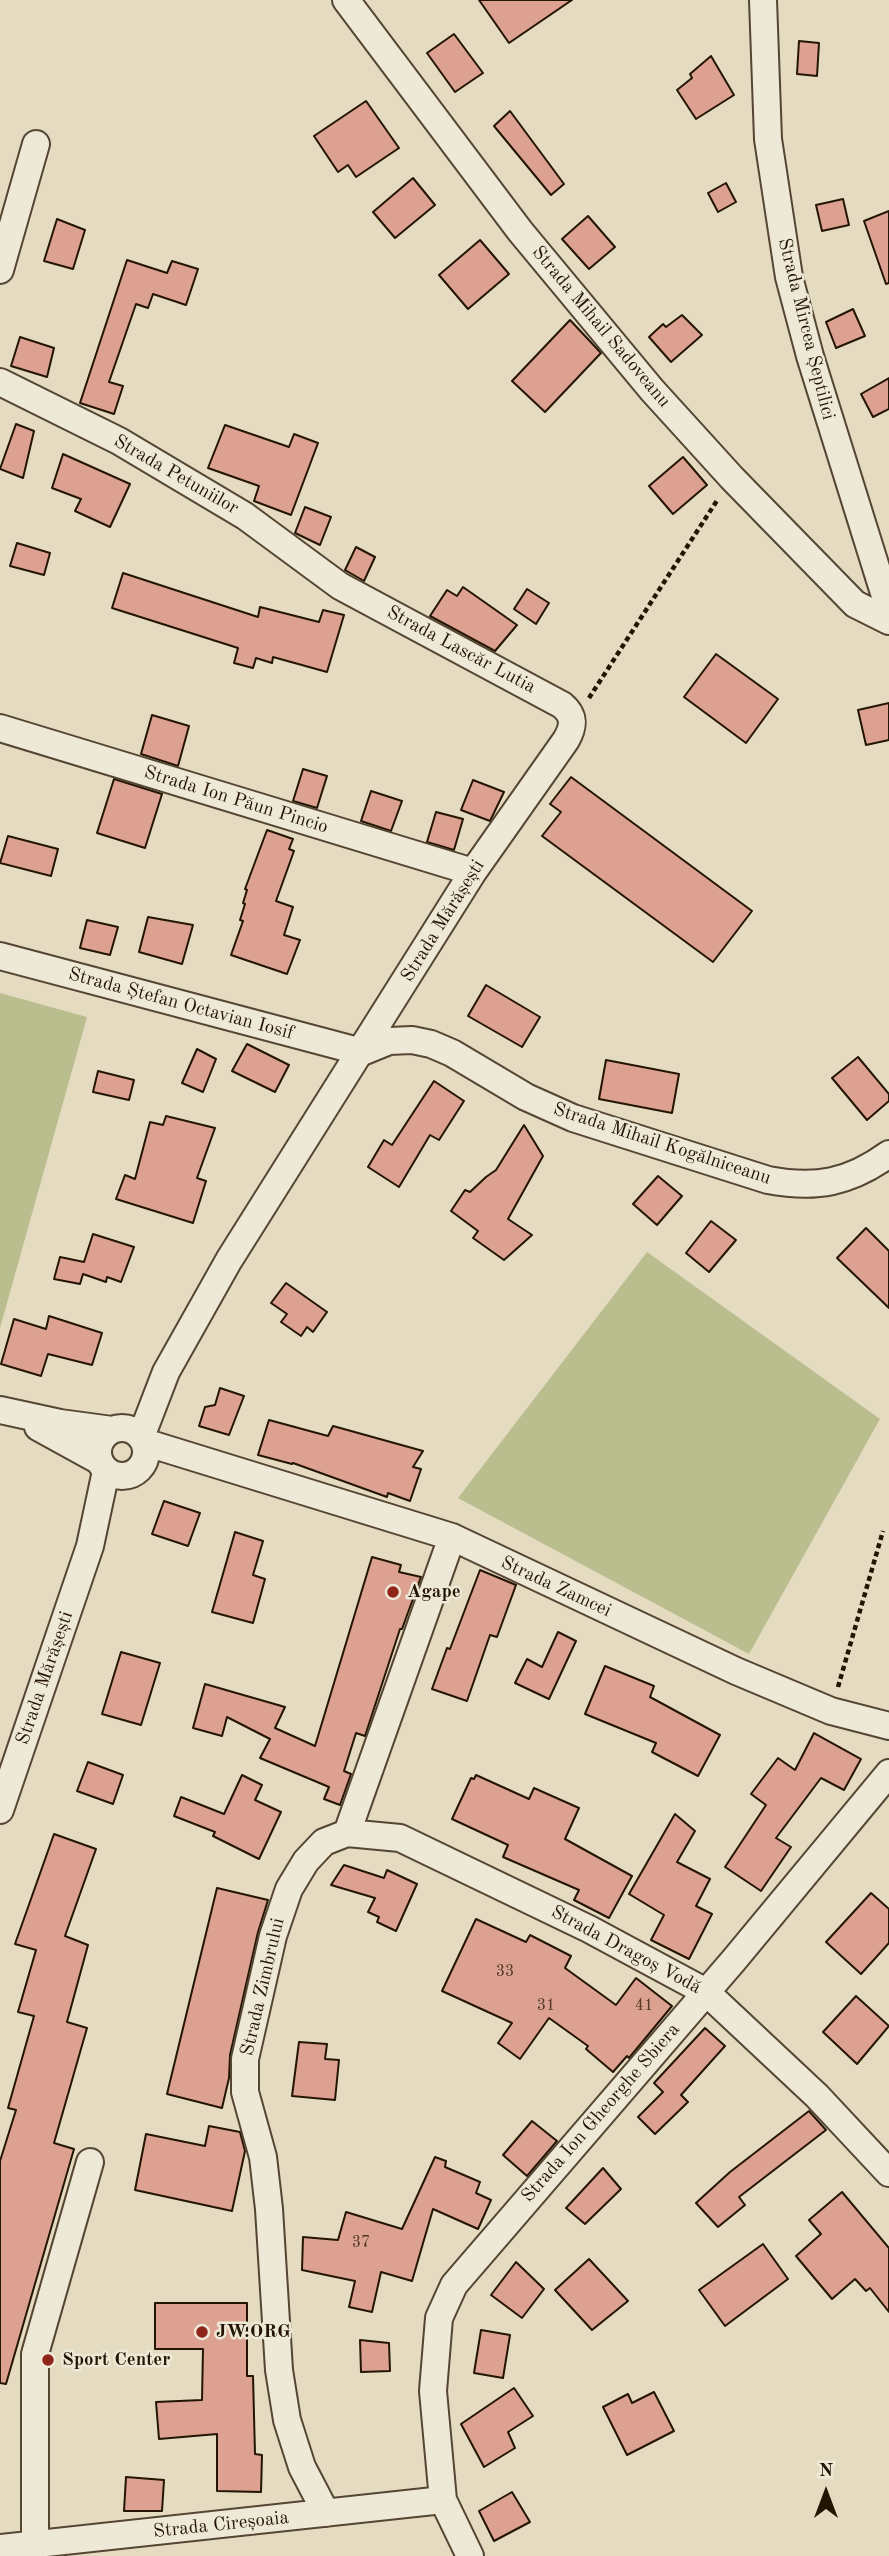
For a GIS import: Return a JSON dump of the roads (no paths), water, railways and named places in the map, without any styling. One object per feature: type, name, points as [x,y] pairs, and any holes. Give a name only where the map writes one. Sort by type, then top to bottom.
[{"type":"street","name":"Strada Mihail Sadoveanu","points":[[346,0],[520,231],[652,390],[732,478],[855,604],[889,621]]},
{"type":"street","name":"Strada Mircea Șeptilici","points":[[766,5],[768,139],[789,277],[810,356],[889,609]]},
{"type":"street","points":[[0,270],[36,144]]},
{"type":"street","name":"Strada Petuniilor","points":[[0,382],[119,441],[179,475],[246,516],[340,586]]},
{"type":"street","name":"Strada Lascăr Lutia","points":[[340,586],[562,705],[570,712],[573,722]]},
{"type":"street","name":"Strada Mărășești","points":[[0,1810],[125,1451],[166,1372],[229,1260],[473,872],[566,740],[573,722]]},
{"type":"street","name":"Strada Ion Păun Pincio","points":[[0,728],[473,872]]},
{"type":"street","name":"Strada Ștefan Octavian Iosif","points":[[0,956],[362,1052]]},
{"type":"street","name":"Strada Mihail Kogălniceanu","points":[[362,1052],[389,1041],[412,1040],[432,1044],[526,1097],[573,1118],[768,1180],[796,1185],[832,1183],[860,1173],[889,1154]]},
{"type":"street","name":"Strada Zamcei","points":[[6,1412],[125,1451],[216,1465],[452,1538],[736,1671],[831,1711],[889,1726]]},
{"type":"street","points":[[347,1833],[452,1538]]},
{"type":"street","name":"Strada Ion Gheorghe Sbiera","points":[[443,2500],[433,2391],[434,2352],[439,2318],[454,2285],[706,1992],[889,1773]]},
{"type":"street","name":"Strada Dragoș Vodă","points":[[347,1833],[400,1838],[589,1928],[706,1992],[817,2095],[889,2173]]},
{"type":"street","name":"Strada Zimbrului","points":[[326,2513],[302,2466],[287,2420],[279,2370],[264,2157],[246,2092],[245,2059],[273,1936],[289,1889],[306,1861],[324,1843],[347,1833]]},
{"type":"street","points":[[50,2548],[35,2354],[90,2161]]},
{"type":"street","points":[[443,2500],[470,2556]]},
{"type":"street","name":"Strada Cireșoaia","points":[[0,2548],[50,2548],[443,2500]]},
{"type":"place","name":"Agape","points":[[393,1592]]},
{"type":"place","name":"JW.ORG","points":[[202,2332]]},
{"type":"place","name":"Sport Center","points":[[48,2360]]}]
